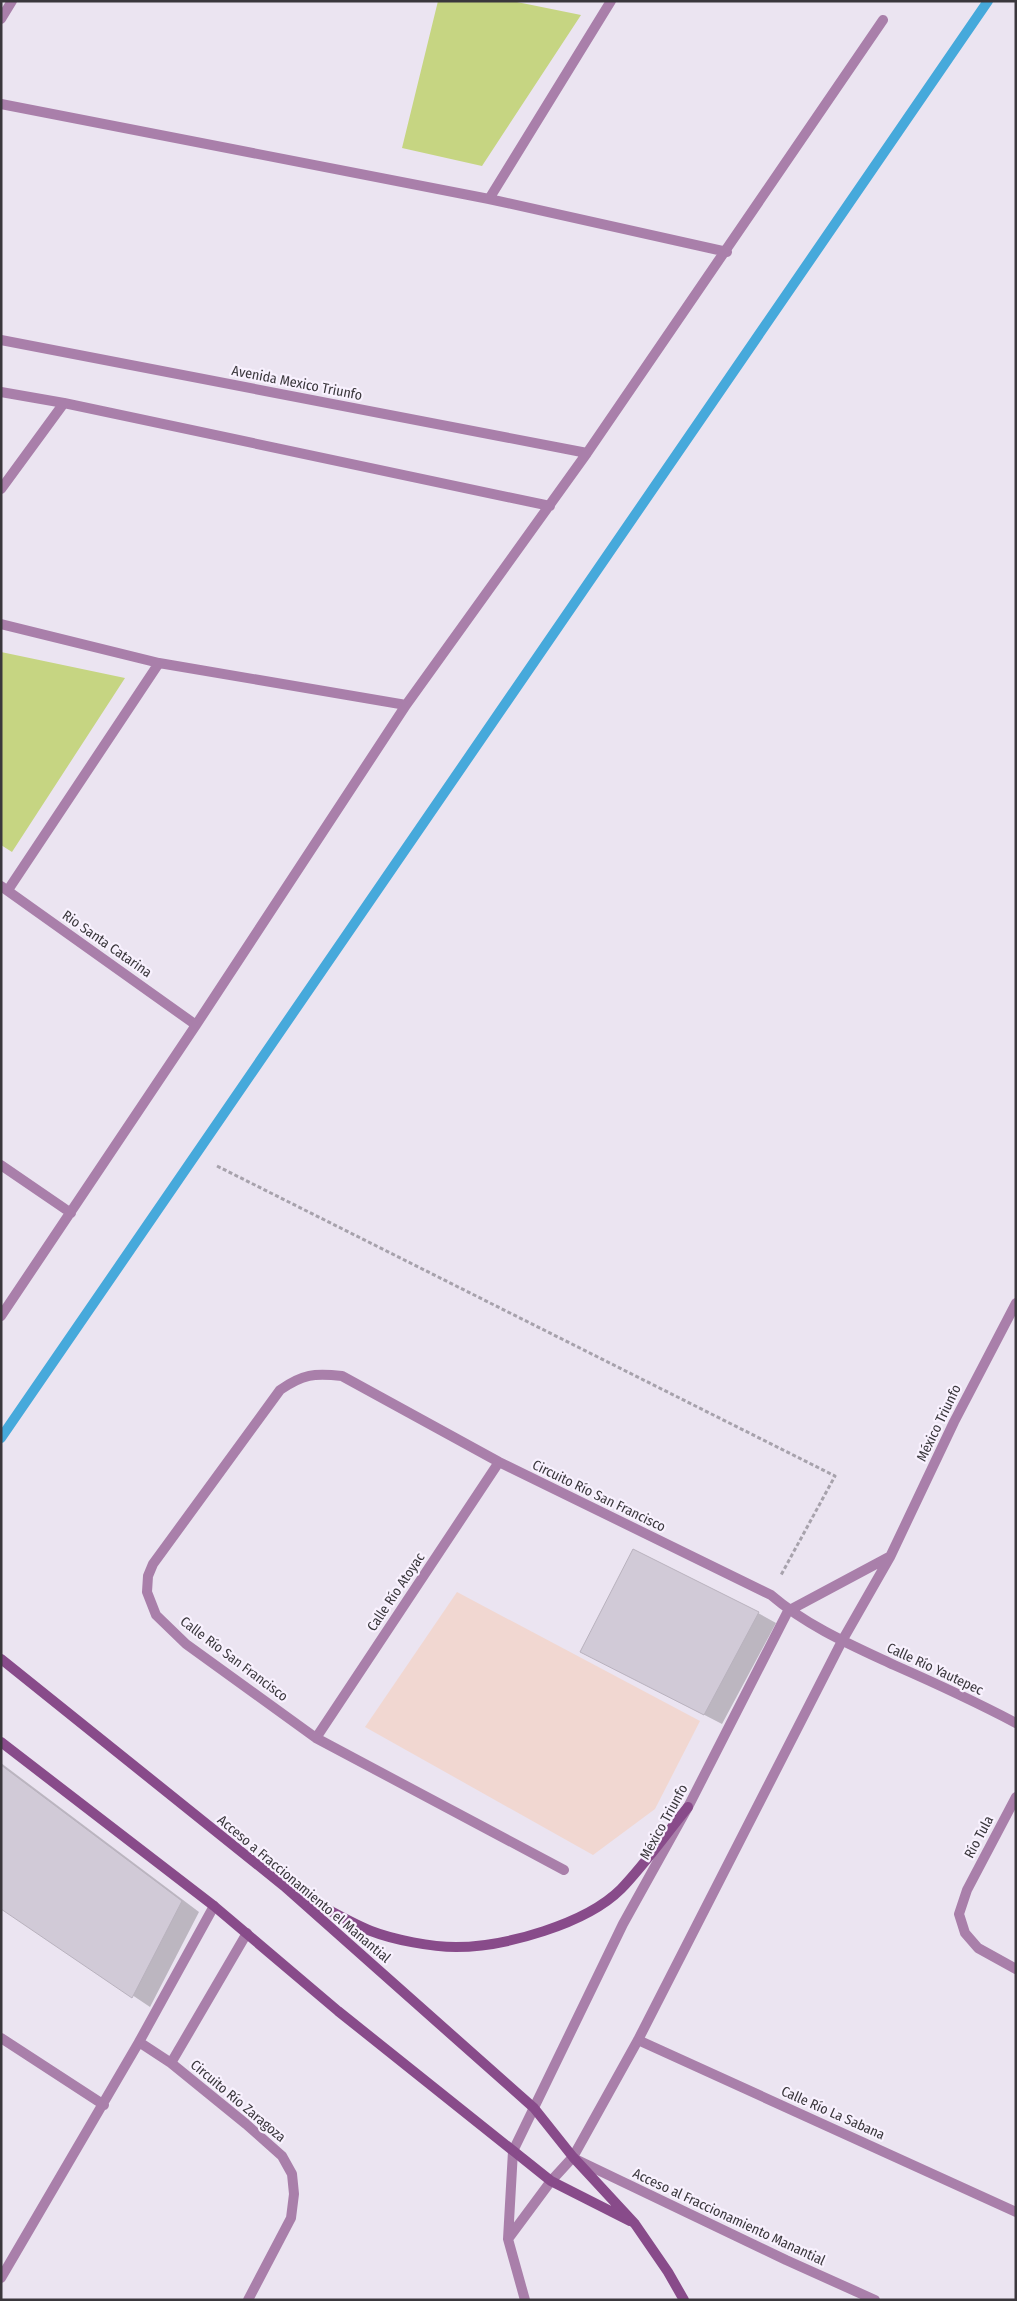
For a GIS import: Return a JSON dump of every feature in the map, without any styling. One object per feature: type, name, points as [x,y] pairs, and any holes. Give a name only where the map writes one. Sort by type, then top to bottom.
[{"type":"main road","name":"Acceso a Fraccionamiento el Manantial","points":[[1,1659],[284,1886],[534,2108],[573,2157],[635,2224],[668,2272],[684,2300]]},
{"type":"main road","points":[[1,1742],[214,1906],[338,2011],[552,2181],[635,2224]]},
{"type":"main road","points":[[284,1886],[371,1931],[389,1936],[416,1942],[456,1947],[504,1941],[542,1932],[588,1912],[620,1890],[688,1807]]},
{"type":"street","points":[[1,19],[12,1]]},
{"type":"street","points":[[489,199],[611,1]]},
{"type":"street","points":[[1,1316],[196,1025],[406,705],[550,506],[727,252],[883,20]]},
{"type":"street","points":[[1,104],[489,199],[727,252]]},
{"type":"street","name":"Avenida Mexico Triunfo","points":[[1,340],[587,453]]},
{"type":"street","points":[[1,392],[64,403],[550,506]]},
{"type":"street","points":[[1,489],[64,403]]},
{"type":"street","points":[[1,624],[159,663],[406,705]]},
{"type":"street","points":[[4,888],[159,663]]},
{"type":"street","name":"Rio Santa Catarina","points":[[4,888],[196,1025]]},
{"type":"street","points":[[1,1165],[71,1213]]},
{"type":"street","name":"México Triunfo","points":[[508,2239],[552,2181],[573,2157],[638,2040],[842,1641],[890,1557],[954,1422],[1016,1303]]},
{"type":"street","name":"Calle Río San Francisco","points":[[342,1376],[315,1373],[296,1379],[280,1390],[153,1564],[148,1576],[148,1592],[156,1615],[186,1644],[316,1738],[564,1870]]},
{"type":"street","name":"Circuito Río San Francisco","points":[[342,1376],[499,1462],[771,1595],[788,1611],[842,1641]]},
{"type":"street","name":"Calle Río Atoyac","points":[[316,1738],[499,1462]]},
{"type":"street","points":[[788,1611],[890,1557]]},
{"type":"street","name":"México Triunfo","points":[[513,2151],[623,1924],[688,1807],[788,1611]]},
{"type":"street","name":"Calle Río Yautepec","points":[[842,1641],[1016,1722]]},
{"type":"street","name":"Río Tula","points":[[1016,1797],[967,1890],[959,1914],[965,1933],[978,1948],[1016,1969]]},
{"type":"street","points":[[1,2278],[104,2105],[214,1906]]},
{"type":"street","name":"Circuito Río Zaragoza","points":[[171,2063],[247,1933]]},
{"type":"street","points":[[1,2038],[104,2105]]},
{"type":"street","name":"Calle Río La Sabana","points":[[638,2040],[1016,2212]]},
{"type":"street","name":"Circuito Río Zaragoza","points":[[139,2042],[171,2063],[282,2156],[292,2174],[294,2194],[291,2218],[248,2300]]},
{"type":"street","points":[[513,2151],[508,2239],[525,2300]]},
{"type":"street","name":"Acceso al Fraccionamiento Manantial","points":[[573,2157],[786,2260],[875,2300]]},
{"type":"path","points":[[217,1166],[835,1476],[771,1595]]},
{"type":"shaded area","points":[[457,1592],[700,1721],[655,1809],[593,1855],[365,1727]]},
{"type":"green space","points":[[438,1],[512,1],[581,15],[482,166],[402,148]]},
{"type":"green space","points":[[1,652],[125,678],[12,852],[1,845]]},
{"type":"building","points":[[633,1549],[759,1612],[704,1715],[580,1652]]},
{"type":"building","points":[[1,1765],[182,1901],[132,1998],[1,1909]]},
{"type":"waterway","points":[[1,1438],[988,1]]}]
